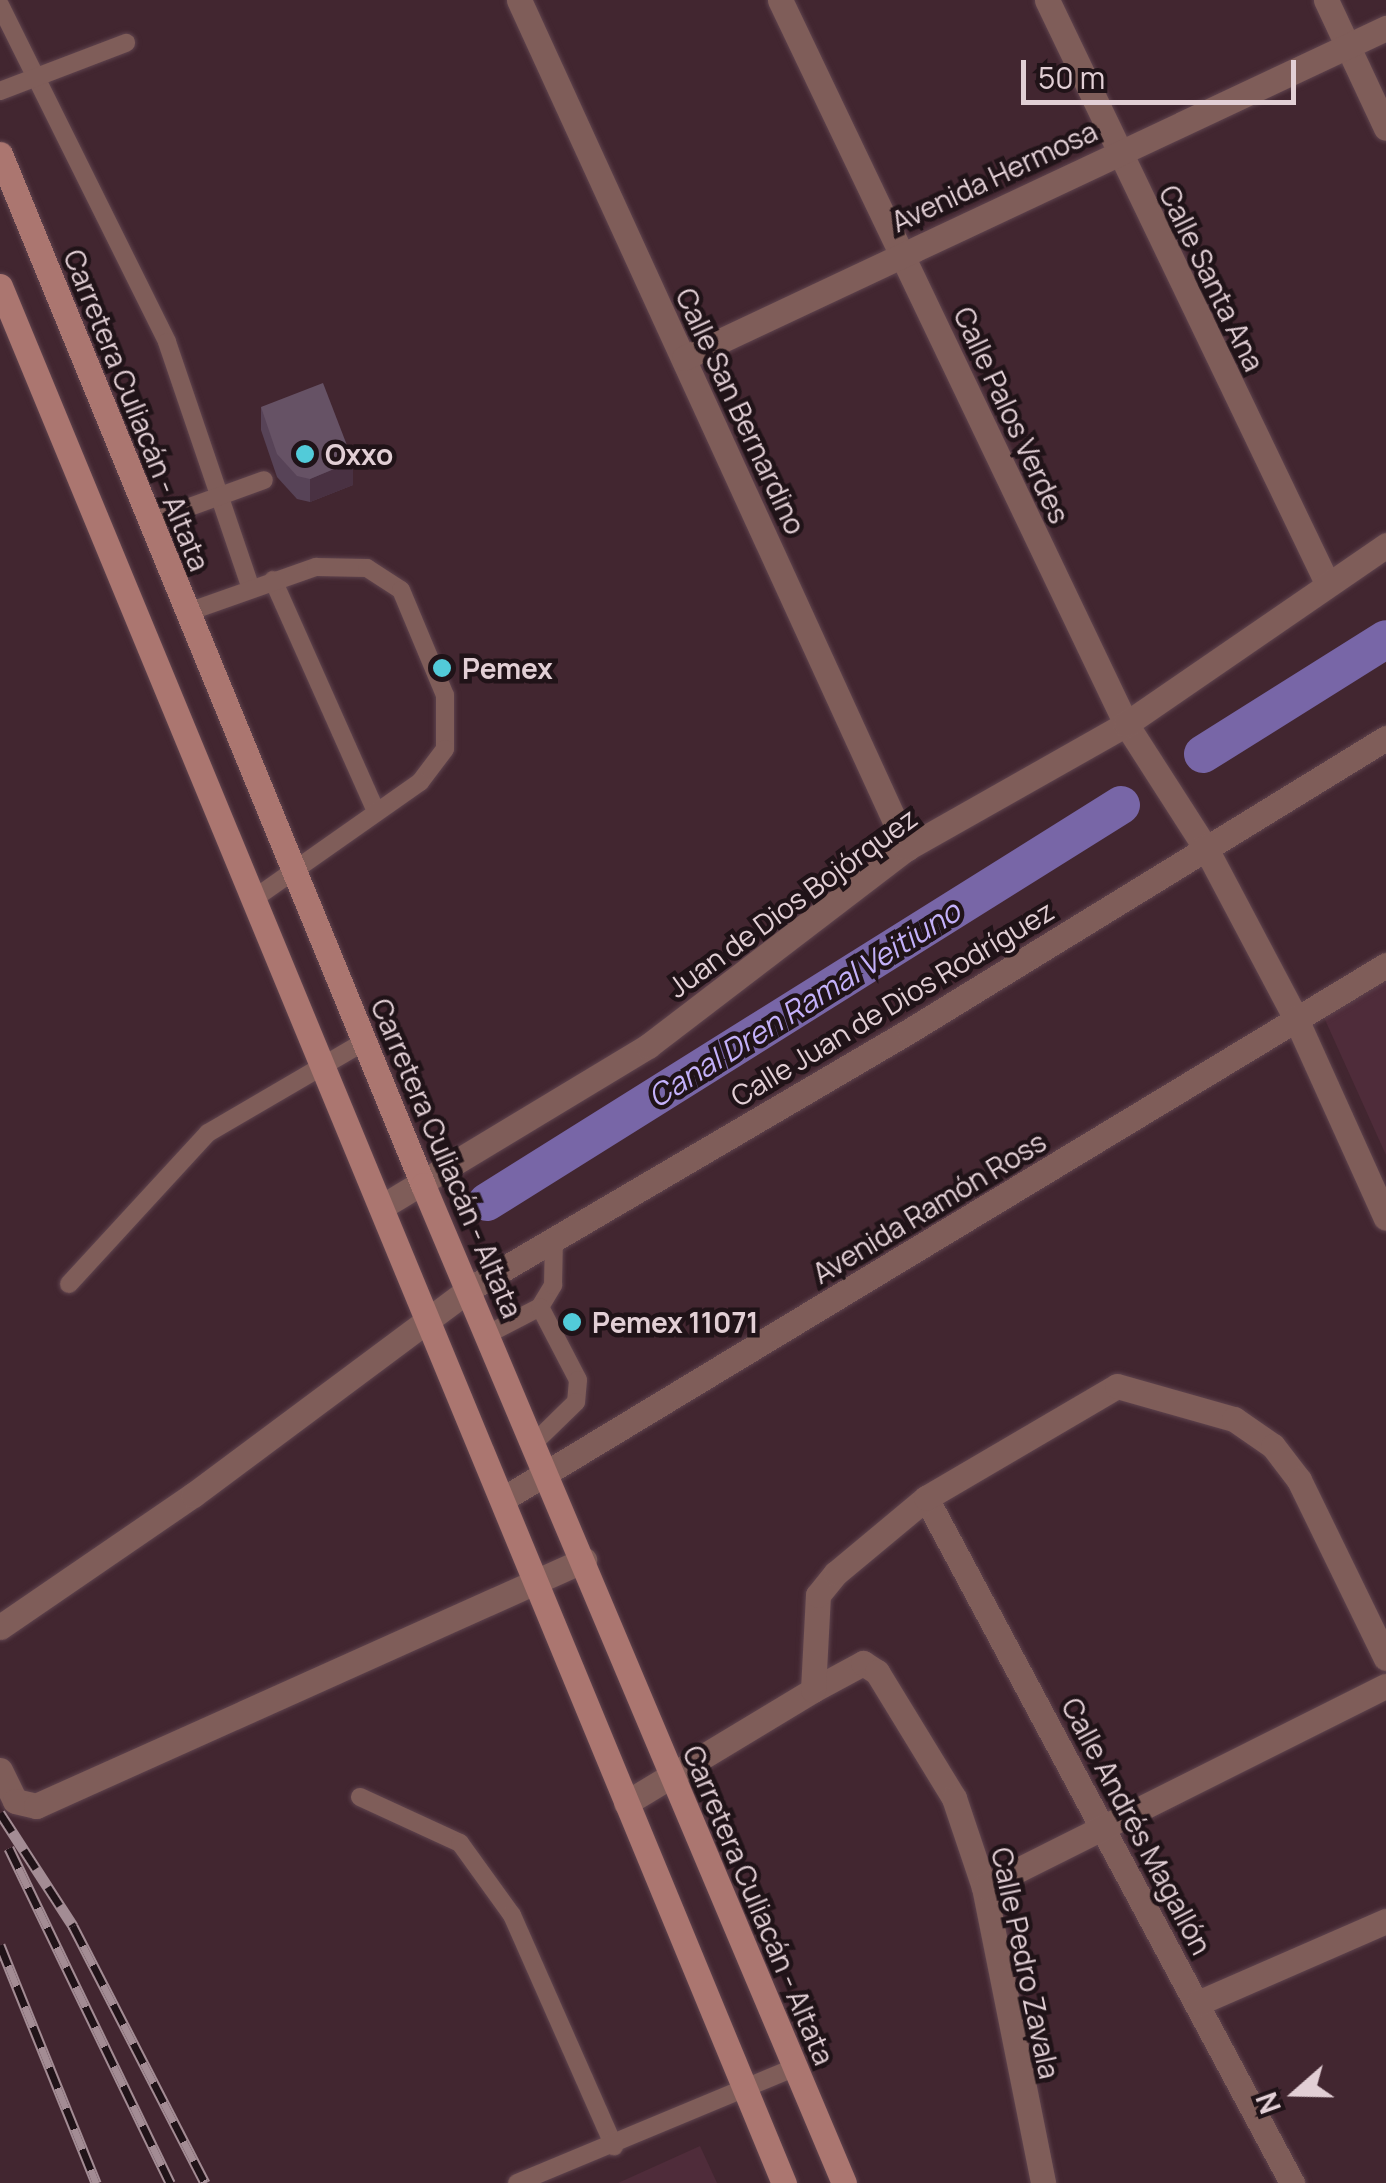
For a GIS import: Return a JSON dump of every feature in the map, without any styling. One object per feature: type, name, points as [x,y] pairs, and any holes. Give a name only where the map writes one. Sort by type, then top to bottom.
[{"type":"main road","name":"Carretera Culiacán - Altata","points":[[0,154],[423,1186],[536,1441],[844,2183]]},
{"type":"main road","points":[[0,286],[431,1320],[784,2183]]},
{"type":"street","name":"Calle San Bernardino","points":[[518,0],[907,848]]},
{"type":"street","name":"Calle Palos Verdes","points":[[780,0],[1126,724],[1205,847],[1296,1019],[1386,1218]]},
{"type":"street","name":"Calle Santa Ana","points":[[1047,0],[1326,581]]},
{"type":"street","points":[[1326,0],[1386,128]]},
{"type":"street","name":"Avenida Hermosa","points":[[684,358],[902,252],[1386,28]]},
{"type":"street","name":"Juan de Dios Bojórquez","points":[[383,1206],[423,1186],[648,1046],[907,848],[1126,724],[1326,581],[1386,545]]},
{"type":"street","name":"Calle Juan de Dios Rodríguez","points":[[0,1627],[471,1288],[909,1031],[1386,738]]},
{"type":"street","name":"Avenida Ramón Ross","points":[[503,1499],[1386,965]]},
{"type":"street","points":[[626,1804],[674,1779],[812,1690],[818,1595],[825,1582],[926,1498],[1117,1386],[1234,1420],[1273,1446],[1299,1480],[1386,1658]]},
{"type":"street","name":"Calle Andrés Magallón","points":[[926,1498],[1292,2183]]},
{"type":"street","points":[[0,1770],[15,1800],[36,1806],[584,1560]]},
{"type":"street","name":"Calle Pedro Zavala","points":[[812,1690],[862,1663],[877,1672],[954,1798],[984,1887],[1043,2183]]},
{"type":"street","points":[[984,1887],[1386,1686]]},
{"type":"street","points":[[1198,2003],[1386,1921]]},
{"type":"lane","points":[[0,5],[31,78],[62,123],[166,342],[251,589]]},
{"type":"lane","points":[[0,91],[126,43]]},
{"type":"lane","points":[[150,521],[264,480]]},
{"type":"lane","points":[[188,612],[316,567],[367,568],[400,590],[444,694],[446,749],[420,782],[255,898]]},
{"type":"lane","points":[[273,580],[376,811]]},
{"type":"lane","points":[[69,1284],[208,1133],[364,1042]]},
{"type":"lane","points":[[490,1333],[540,1307],[552,1285],[554,1238]]},
{"type":"lane","points":[[536,1441],[576,1402],[578,1380],[540,1307]]},
{"type":"lane","points":[[360,1797],[460,1843],[512,1915],[614,2146]]},
{"type":"lane","points":[[517,2183],[745,2091],[795,2066]]},
{"type":"shaded area","points":[[1386,976],[1386,1155],[1322,1013]]},
{"type":"shaded area","points":[[700,2146],[717,2183],[618,2183]]},
{"type":"building","name":"Oxxo","points":[[323,383],[353,461],[310,479],[297,476],[277,454],[261,407]]},
{"type":"waterway","name":"Canal Dren Ramal Veitiuno","points":[[1203,754],[1386,639]]},
{"type":"waterway","name":"Canal Dren Ramal Veitiuno","points":[[487,1202],[1121,805]]},
{"type":"railway","points":[[0,1813],[73,1926],[205,2183]]},
{"type":"railway","points":[[9,1848],[170,2183]]},
{"type":"railway","points":[[0,1945],[96,2183]]},
{"type":"place","name":"Oxxo","points":[[305,454]]},
{"type":"place","name":"Pemex","points":[[442,668]]},
{"type":"place","name":"Pemex 11071","points":[[572,1322]]}]
